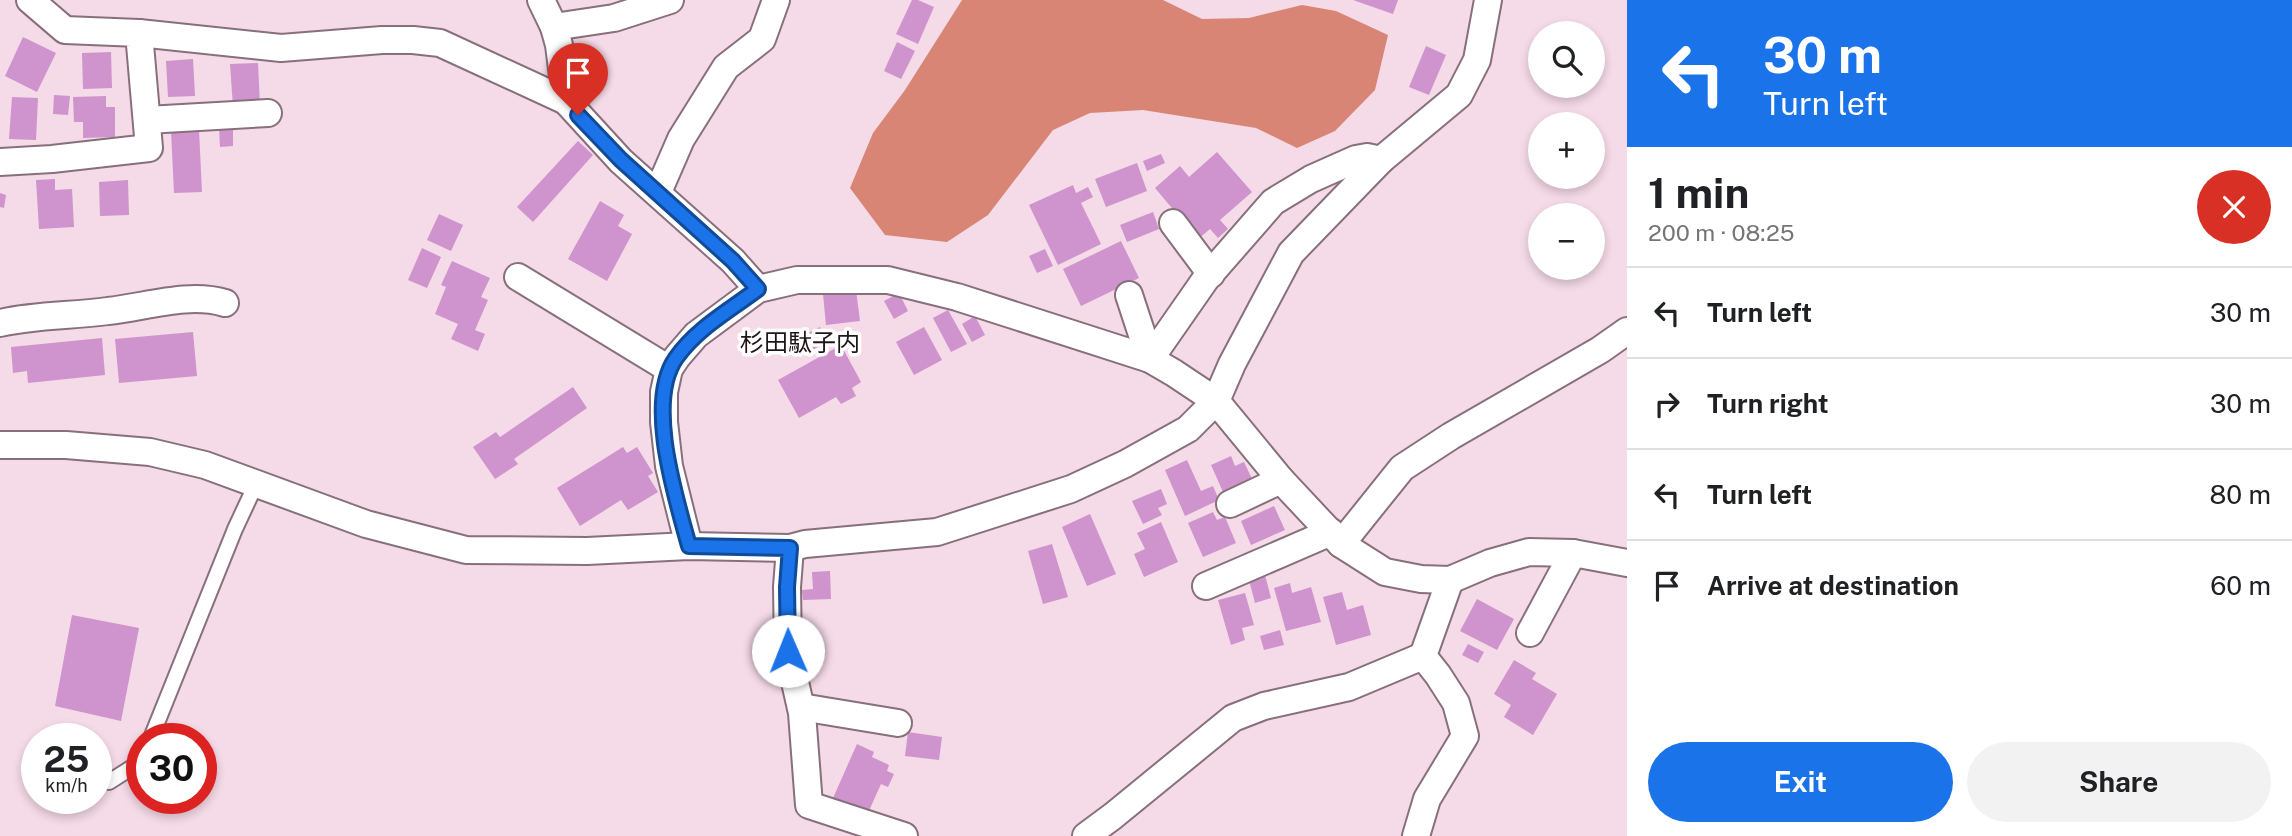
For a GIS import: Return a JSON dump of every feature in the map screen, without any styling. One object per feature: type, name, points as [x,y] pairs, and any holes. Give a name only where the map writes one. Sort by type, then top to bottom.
[{"type":"street","points":[[30,0],[65,30],[139,33],[281,48],[382,40],[440,43],[566,101],[621,160],[733,261],[758,289]]},
{"type":"street","points":[[541,0],[559,45],[566,101]]},
{"type":"street","points":[[554,27],[614,18],[670,0]]},
{"type":"street","points":[[658,192],[681,139],[726,67],[762,39],[776,0]]},
{"type":"street","points":[[0,445],[66,445],[150,452],[205,464],[366,524],[466,550],[587,551],[689,546],[790,548],[805,544],[937,532],[1071,489],[1125,464],[1188,429],[1216,401],[1232,364],[1291,253],[1381,160],[1460,95],[1477,60],[1482,4]]},
{"type":"street","points":[[0,162],[149,148],[139,33]]},
{"type":"street","points":[[147,120],[268,113]]},
{"type":"street","points":[[1150,359],[1211,274],[1273,202],[1311,179],[1356,159],[1367,157],[1381,160]]},
{"type":"street","points":[[1172,223],[1211,274]]},
{"type":"street","points":[[518,277],[669,369]]},
{"type":"street","points":[[689,546],[669,466],[665,433],[664,392],[669,369],[677,357],[696,335],[758,289],[797,280],[888,280],[1059,328],[1150,359],[1174,373],[1216,401],[1281,480],[1336,538],[1385,572],[1421,579],[1450,580],[1490,563],[1528,552],[1573,553],[1627,562]]},
{"type":"street","points":[[1129,295],[1150,359]]},
{"type":"street","points":[[0,323],[207,298],[225,303]]},
{"type":"street","points":[[1206,586],[1336,538],[1402,468],[1627,331]]},
{"type":"street","points":[[1230,504],[1281,480]]},
{"type":"street","points":[[790,548],[787,587],[788,651],[801,707],[809,805],[904,836]]},
{"type":"street","points":[[1530,633],[1573,553]]},
{"type":"street","points":[[1086,836],[1233,718],[1264,706],[1349,687],[1423,656],[1450,580]]},
{"type":"street","points":[[1416,836],[1427,799],[1465,736],[1456,704],[1423,656]]},
{"type":"street","points":[[801,707],[898,723]]},
{"type":"lane","points":[[157,723],[235,529],[256,484]]},
{"type":"shaded area","points":[[962,0],[1163,0],[1202,19],[1249,18],[1302,5],[1336,11],[1388,35],[1375,90],[1335,131],[1297,148],[1256,128],[1143,110],[1090,113],[1053,130],[988,215],[947,242],[885,235],[850,188],[873,133],[905,90]]},
{"type":"building","points":[[912,0],[934,7],[918,44],[896,34]]},
{"type":"building","points":[[1353,0],[1398,0],[1393,14]]},
{"type":"building","points":[[23,37],[56,53],[37,92],[5,76]]},
{"type":"building","points":[[897,42],[915,51],[901,79],[884,71]]},
{"type":"building","points":[[1426,46],[1446,55],[1429,95],[1409,87]]},
{"type":"building","points":[[111,52],[112,88],[83,89],[82,53]]},
{"type":"building","points":[[193,59],[195,96],[168,97],[166,61]]},
{"type":"building","points":[[258,63],[260,105],[233,107],[230,64]]},
{"type":"building","points":[[54,95],[70,96],[68,115],[53,114]]},
{"type":"building","points":[[106,96],[106,107],[115,107],[115,137],[83,138],[83,122],[74,122],[73,97]]},
{"type":"building","points":[[12,97],[38,98],[36,140],[9,139]]},
{"type":"building","points":[[233,127],[233,146],[220,147],[219,128]]},
{"type":"building","points":[[199,130],[202,192],[174,193],[171,131]]},
{"type":"building","points":[[578,141],[593,155],[533,222],[517,207]]},
{"type":"building","points":[[1217,152],[1252,192],[1220,220],[1228,229],[1218,238],[1210,229],[1198,239],[1155,188],[1180,166],[1189,177]]},
{"type":"building","points":[[1161,154],[1165,163],[1147,171],[1143,161]]},
{"type":"building","points":[[1137,163],[1147,191],[1106,207],[1095,179]]},
{"type":"building","points":[[55,179],[55,190],[72,189],[74,227],[39,229],[36,180]]},
{"type":"building","points":[[128,180],[129,215],[100,216],[99,182]]},
{"type":"building","points":[[1073,185],[1076,193],[1088,187],[1093,197],[1081,203],[1101,244],[1058,265],[1029,205]]},
{"type":"building","points":[[0,193],[6,195],[4,208],[0,207]]},
{"type":"building","points":[[600,201],[624,215],[618,226],[632,234],[607,281],[568,259]]},
{"type":"building","points":[[1153,212],[1159,229],[1127,242],[1120,225]]},
{"type":"building","points":[[439,214],[463,225],[451,251],[427,240]]},
{"type":"building","points":[[1121,241],[1139,278],[1081,306],[1063,269]]},
{"type":"building","points":[[422,248],[441,257],[427,288],[408,280]]},
{"type":"building","points":[[1045,249],[1053,266],[1037,273],[1029,256]]},
{"type":"building","points":[[452,261],[490,278],[481,297],[488,300],[475,330],[485,334],[478,351],[451,339],[458,324],[435,314],[446,287],[441,285]]},
{"type":"building","points":[[856,290],[860,321],[826,325],[823,294]]},
{"type":"building","points":[[899,293],[908,311],[894,319],[884,301]]},
{"type":"building","points":[[948,310],[967,344],[951,352],[933,318]]},
{"type":"building","points":[[975,316],[985,335],[972,342],[962,324]]},
{"type":"building","points":[[820,327],[828,342],[804,354],[796,339]]},
{"type":"building","points":[[924,327],[942,360],[914,375],[896,342]]},
{"type":"building","points":[[193,332],[197,376],[119,383],[115,339]]},
{"type":"building","points":[[102,338],[105,375],[28,383],[27,371],[13,373],[11,347]]},
{"type":"building","points":[[841,345],[861,382],[852,388],[856,396],[841,404],[836,397],[799,418],[778,380]]},
{"type":"building","points":[[573,387],[587,408],[514,459],[518,464],[495,479],[473,447],[496,432],[500,437]]},
{"type":"building","points":[[623,447],[627,453],[637,447],[653,473],[648,476],[658,492],[628,510],[621,500],[580,526],[557,488]]},
{"type":"building","points":[[1231,456],[1235,466],[1244,462],[1253,481],[1224,494],[1211,465]]},
{"type":"building","points":[[1187,460],[1201,491],[1213,486],[1219,500],[1185,516],[1165,470]]},
{"type":"building","points":[[1161,489],[1167,504],[1158,508],[1162,515],[1143,524],[1132,501]]},
{"type":"building","points":[[1274,506],[1285,530],[1251,545],[1241,521]]},
{"type":"building","points":[[1213,512],[1217,520],[1225,517],[1236,543],[1203,557],[1188,523]]},
{"type":"building","points":[[1090,514],[1116,574],[1087,586],[1062,527]]},
{"type":"building","points":[[1161,522],[1178,562],[1144,577],[1134,554],[1145,549],[1137,533]]},
{"type":"building","points":[[1052,544],[1068,597],[1043,604],[1028,551]]},
{"type":"building","points":[[830,571],[831,599],[803,600],[802,590],[813,589],[812,572]]},
{"type":"building","points":[[1265,575],[1271,598],[1255,603],[1249,580]]},
{"type":"building","points":[[1290,583],[1292,593],[1311,587],[1321,622],[1286,631],[1274,588]]},
{"type":"building","points":[[1342,592],[1347,610],[1363,605],[1371,635],[1336,645],[1323,597]]},
{"type":"building","points":[[1245,593],[1254,625],[1242,628],[1245,640],[1231,645],[1218,600]]},
{"type":"building","points":[[1477,599],[1514,619],[1497,650],[1460,631]]},
{"type":"building","points":[[72,615],[139,628],[121,721],[55,706]]},
{"type":"building","points":[[1280,630],[1284,645],[1264,650],[1260,636]]},
{"type":"building","points":[[1468,644],[1484,652],[1478,663],[1462,655]]},
{"type":"building","points":[[1514,660],[1536,673],[1532,679],[1557,694],[1533,735],[1504,717],[1511,705],[1494,694]]},
{"type":"building","points":[[908,732],[942,737],[939,760],[905,756]]},
{"type":"building","points":[[857,744],[874,752],[872,757],[889,765],[887,771],[894,774],[888,787],[881,784],[868,813],[833,798]]},
{"type":"district","name":"杉田駄子内","points":[[800,343]]},
{"type":"route","points":[[578,115],[621,160],[733,261],[758,289],[696,335],[677,357],[669,369],[664,392],[664,422],[669,466],[689,546],[790,548],[787,587],[788,651]]}]
